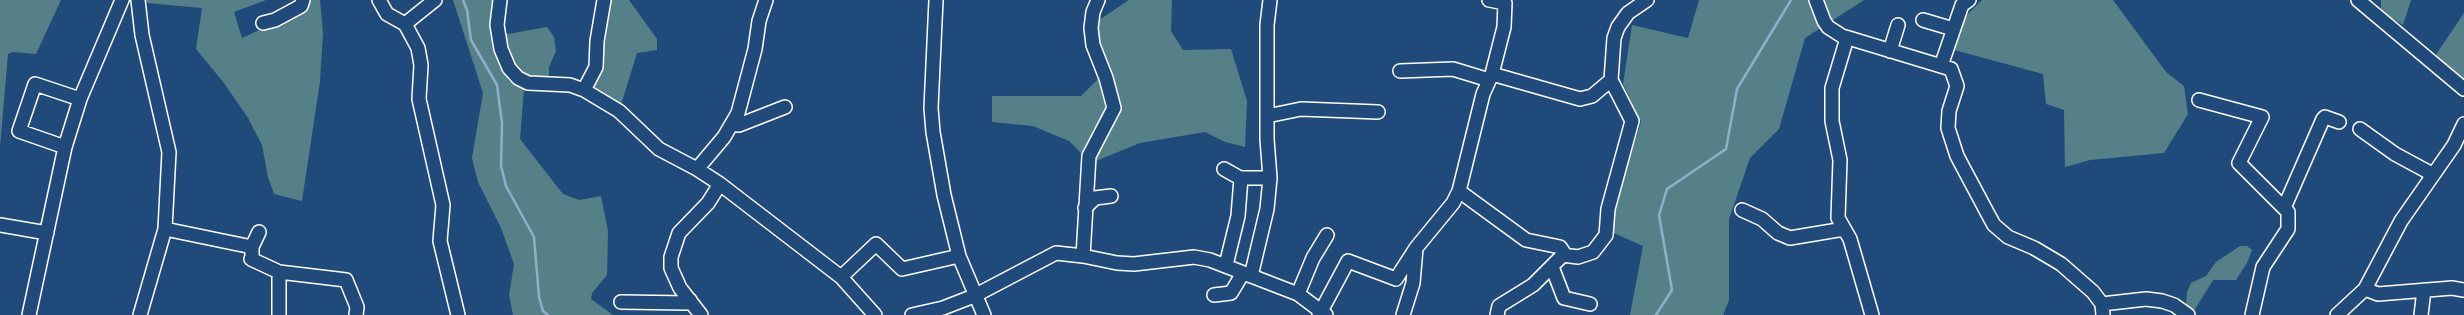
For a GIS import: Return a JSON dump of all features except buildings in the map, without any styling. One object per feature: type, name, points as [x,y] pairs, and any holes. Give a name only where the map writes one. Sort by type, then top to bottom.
[{"type":"street","points":[[29,315],[65,147],[80,99],[122,0]]},
{"type":"street","points":[[138,0],[142,36],[169,152],[165,230],[140,315]]},
{"type":"street","points":[[263,23],[275,20],[301,6],[303,0]]},
{"type":"street","points":[[379,0],[387,14],[405,24],[418,48],[421,65],[419,99],[443,205],[440,241],[458,315]]},
{"type":"street","points":[[405,24],[435,0]]},
{"type":"street","points":[[490,0],[497,25],[501,48],[509,68],[518,78],[528,82],[570,85],[584,90],[620,111],[659,149],[698,169],[720,184],[841,277],[875,315]]},
{"type":"street","points":[[497,25],[500,0]]},
{"type":"street","points":[[584,90],[596,67],[597,41],[604,0]]},
{"type":"street","points":[[698,169],[724,137],[738,113],[755,49],[759,21],[766,0]]},
{"type":"street","points":[[936,0],[931,108],[933,132],[944,195],[959,256],[974,296],[984,315]]},
{"type":"street","points":[[1082,256],[1089,156],[1114,108],[1092,34],[1093,12],[1098,0]]},
{"type":"street","points":[[1214,295],[1231,293],[1247,275],[1267,209],[1270,178],[1267,116],[1267,25],[1270,0]]},
{"type":"street","points":[[912,315],[943,308],[974,296],[1056,253],[1082,256],[1117,263],[1134,264],[1194,257],[1226,265],[1247,275],[1298,294],[1322,314],[1348,261],[1396,279],[1416,248],[1453,203],[1458,191],[1483,94],[1491,77],[1504,27],[1505,2],[1489,0]]},
{"type":"street","points":[[1497,315],[1500,306],[1533,285],[1563,256],[1578,257],[1593,252],[1606,235],[1608,209],[1632,121],[1611,80],[1614,38],[1618,27],[1628,13],[1647,0]]},
{"type":"street","points":[[1816,0],[1828,27],[1847,38],[1951,69],[1957,86],[1950,111],[1948,128],[1957,156],[1994,224],[2008,237],[2041,251],[2061,264],[2093,292],[2103,310],[2146,299],[2162,301],[2174,305],[2188,315]]},
{"type":"street","points":[[1941,66],[1962,5],[1969,0]]},
{"type":"street","points":[[2358,0],[2464,89]]},
{"type":"street","points":[[1923,20],[1954,29]]},
{"type":"street","points":[[1890,51],[1898,25]]},
{"type":"street","points":[[1847,38],[1832,88],[1831,104],[1832,121],[1840,160],[1838,218],[1850,239],[1872,315]]},
{"type":"street","points":[[1400,71],[1454,69],[1580,99],[1592,96],[1611,80]]},
{"type":"street","points":[[65,147],[19,131],[35,84],[80,99]]},
{"type":"street","points":[[2199,100],[2262,117],[2239,163],[2288,212],[2288,229],[2263,267],[2252,315]]},
{"type":"street","points":[[732,124],[739,125],[785,107]]},
{"type":"street","points":[[1267,116],[1301,109],[1378,112]]},
{"type":"street","points":[[2284,208],[2323,119],[2325,117],[2339,122]]},
{"type":"street","points":[[2337,315],[2365,289],[2401,221],[2432,174],[2454,145],[2464,124]]},
{"type":"street","points":[[2360,130],[2395,154],[2432,174]]},
{"type":"street","points":[[1224,169],[1242,178],[1270,178]]},
{"type":"street","points":[[1226,265],[1238,216],[1242,178]]},
{"type":"street","points":[[701,315],[680,288],[671,268],[671,257],[679,233],[708,203],[720,184]]},
{"type":"street","points":[[1458,191],[1526,240],[1560,247],[1564,253],[1563,256]]},
{"type":"street","points":[[1085,208],[1095,198],[1111,196]]},
{"type":"street","points":[[1742,210],[1762,219],[1778,233],[1790,238],[1844,229]]},
{"type":"street","points":[[0,225],[47,233]]},
{"type":"street","points":[[165,230],[251,257],[279,272],[346,280],[357,307],[356,315]]},
{"type":"street","points":[[251,257],[259,232]]},
{"type":"street","points":[[1298,294],[1313,258],[1327,235]]},
{"type":"street","points":[[841,277],[876,244],[902,269],[959,256]]},
{"type":"street","points":[[1403,315],[1413,283],[1416,248]]},
{"type":"street","points":[[1552,267],[1564,298],[1590,304]]},
{"type":"street","points":[[279,272],[280,315]]},
{"type":"street","points":[[2365,289],[2378,294],[2424,290],[2464,290]]},
{"type":"street","points":[[2421,315],[2424,290]]},
{"type":"street","points":[[621,302],[687,302],[690,300]]},
{"type":"green space","points":[[0,0],[61,0],[36,54],[13,52],[8,54],[0,147]]},
{"type":"green space","points":[[145,0],[266,0],[234,12],[242,38],[308,8],[308,0],[320,0],[323,33],[320,81],[302,201],[274,194],[268,177],[262,145],[248,118],[224,83],[196,49],[202,8],[147,3]]},
{"type":"green space","points":[[453,0],[494,0],[491,28],[508,80],[524,89],[520,139],[563,194],[579,200],[601,196],[608,231],[607,275],[592,293],[591,299],[613,315],[513,315],[509,295],[514,264],[501,228],[478,182],[472,158],[483,93]]},
{"type":"green space","points":[[609,0],[629,0],[657,39],[657,50],[637,53],[620,108],[589,88],[601,70]]},
{"type":"green space","points":[[1129,0],[1172,0],[1171,31],[1183,50],[1231,49],[1247,101],[1245,147],[1225,142],[1205,132],[1140,143],[1091,163],[1069,141],[1033,126],[992,122],[992,96],[1081,96],[1098,79],[1093,47],[1099,20]]},
{"type":"green space","points":[[1699,0],[1864,0],[1805,38],[1779,129],[1750,158],[1729,219],[1729,300],[1723,315],[1630,315],[1643,246],[1607,230],[1641,122],[1623,84],[1632,25],[1688,38]]},
{"type":"green space","points":[[1982,0],[2113,0],[2166,72],[2184,86],[2188,114],[2164,153],[2090,160],[2065,167],[2064,110],[2046,104],[2043,74],[1947,48],[1963,19]]},
{"type":"green space","points":[[2381,0],[2411,0],[2403,25],[2381,12]]},
{"type":"green space","points":[[2464,13],[2464,83],[2435,56]]},
{"type":"green space","points":[[547,27],[554,37],[556,51],[549,67],[549,80],[530,78],[513,65],[501,30],[508,34]]},
{"type":"green space","points":[[2240,246],[2247,246],[2252,250],[2247,263],[2236,280],[2213,280],[2192,314],[2186,306],[2187,292],[2191,283],[2206,276],[2216,262]]},
{"type":"waterway","points":[[463,0],[467,10],[471,40],[497,85],[502,123],[501,166],[506,186],[534,237],[539,297],[543,311],[548,315]]},
{"type":"waterway","points":[[1656,315],[1672,290],[1659,215],[1667,189],[1726,149],[1737,89],[1791,0]]}]
